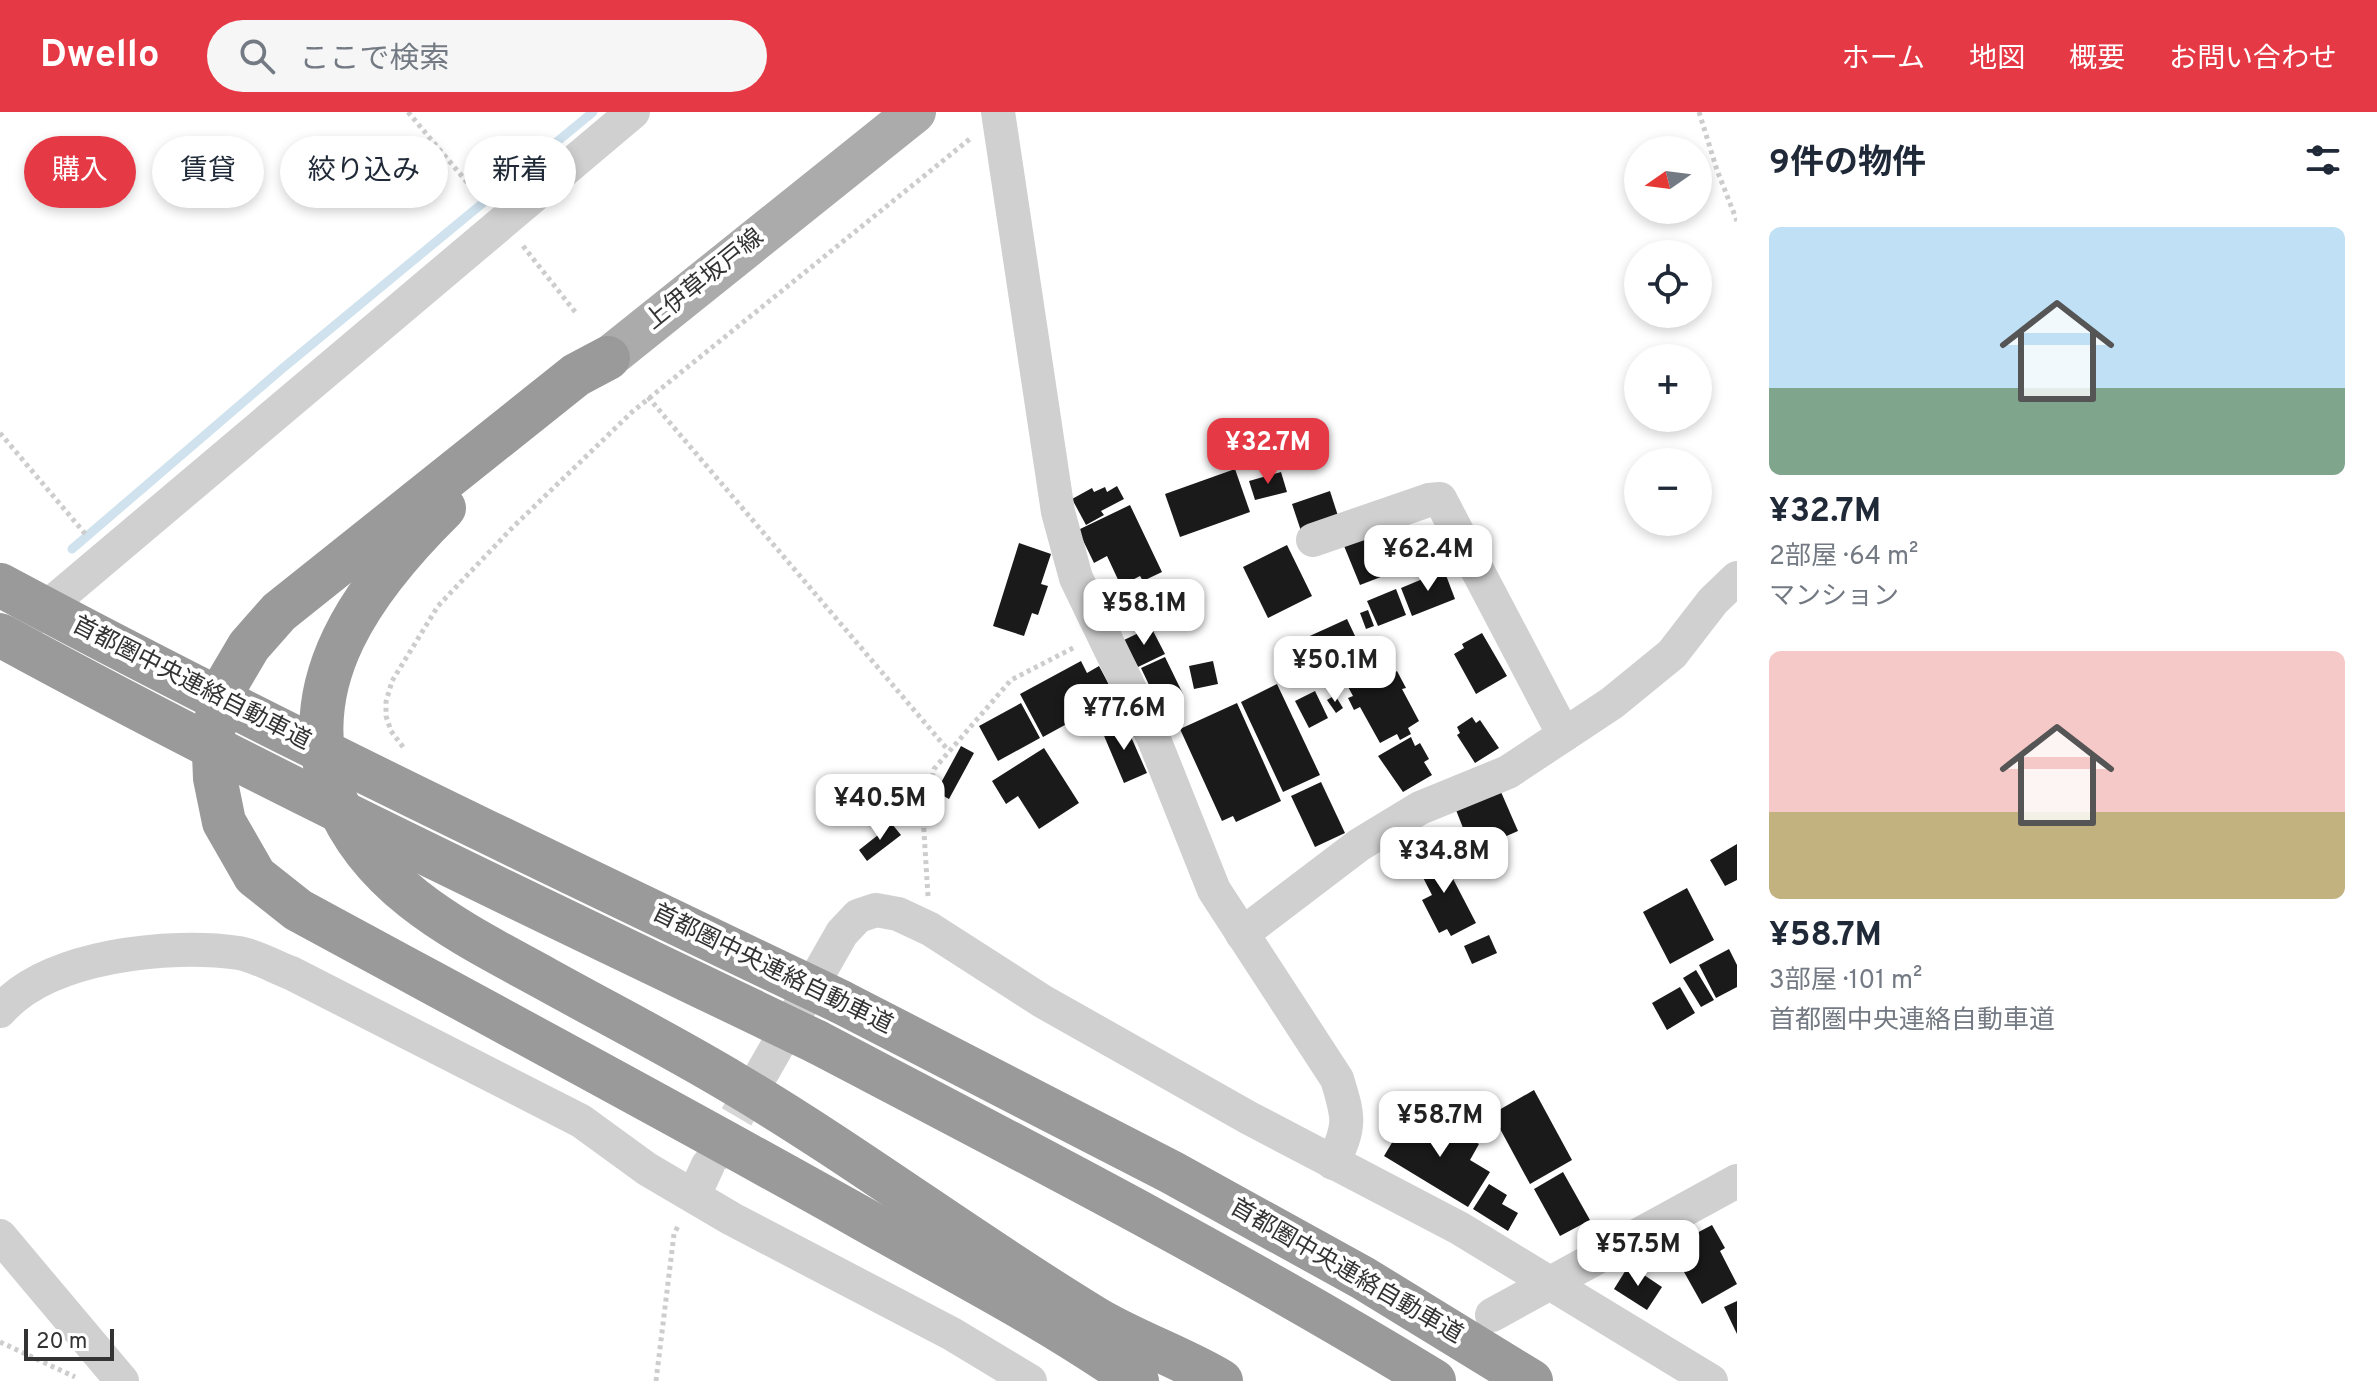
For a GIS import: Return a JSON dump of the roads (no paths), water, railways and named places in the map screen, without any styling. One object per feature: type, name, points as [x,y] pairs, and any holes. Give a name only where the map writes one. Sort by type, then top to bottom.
[{"type":"highway","points":[[608,358],[576,375],[342,561],[279,612],[249,646],[226,685],[213,731],[215,778],[224,822],[255,876],[298,910],[974,1279],[1087,1346],[1137,1381]]},
{"type":"highway","points":[[608,358],[587,383],[511,446],[426,526],[377,582],[347,630],[336,653],[321,710],[326,771],[349,827],[372,860],[395,884],[443,921],[736,1084],[1099,1320],[1221,1381]]},
{"type":"highway","name":"首都圏中央連絡自動車道","points":[[0,585],[374,778],[841,1002],[1171,1172],[1336,1263],[1531,1381]]},
{"type":"highway","name":"首都圏中央連絡自動車道","points":[[0,635],[352,819],[817,1042],[1148,1215],[1334,1320],[1434,1381]]},
{"type":"main road","name":"上伊草坂戸線","points":[[608,358],[915,112]]},
{"type":"street","points":[[0,647],[633,112]]},
{"type":"street","points":[[999,114],[1058,512],[1076,578],[1153,737],[1214,890],[1337,1079],[1347,1114],[1345,1137],[1333,1163]]},
{"type":"street","points":[[1313,540],[1429,500],[1440,499],[1564,735]]},
{"type":"street","points":[[1242,934],[1359,845],[1420,808],[1508,772],[1612,703],[1672,654],[1713,601],[1737,578]]},
{"type":"street","points":[[762,1073],[842,933],[858,916],[876,910],[898,914],[930,929],[1042,1001],[1333,1163],[1459,1228],[1711,1381]]},
{"type":"street","points":[[0,1011],[9,1001],[51,975],[101,959],[169,950],[241,954],[291,973],[581,1121],[647,1169],[701,1180],[732,1219],[952,1334],[1030,1381]]},
{"type":"street","points":[[1492,1315],[1737,1181]]},
{"type":"street","points":[[0,1236],[122,1381]]},
{"type":"waterway","points":[[72,549],[283,368],[593,112]]},
{"type":"tunnel","points":[[711,1161],[762,1073]]}]
